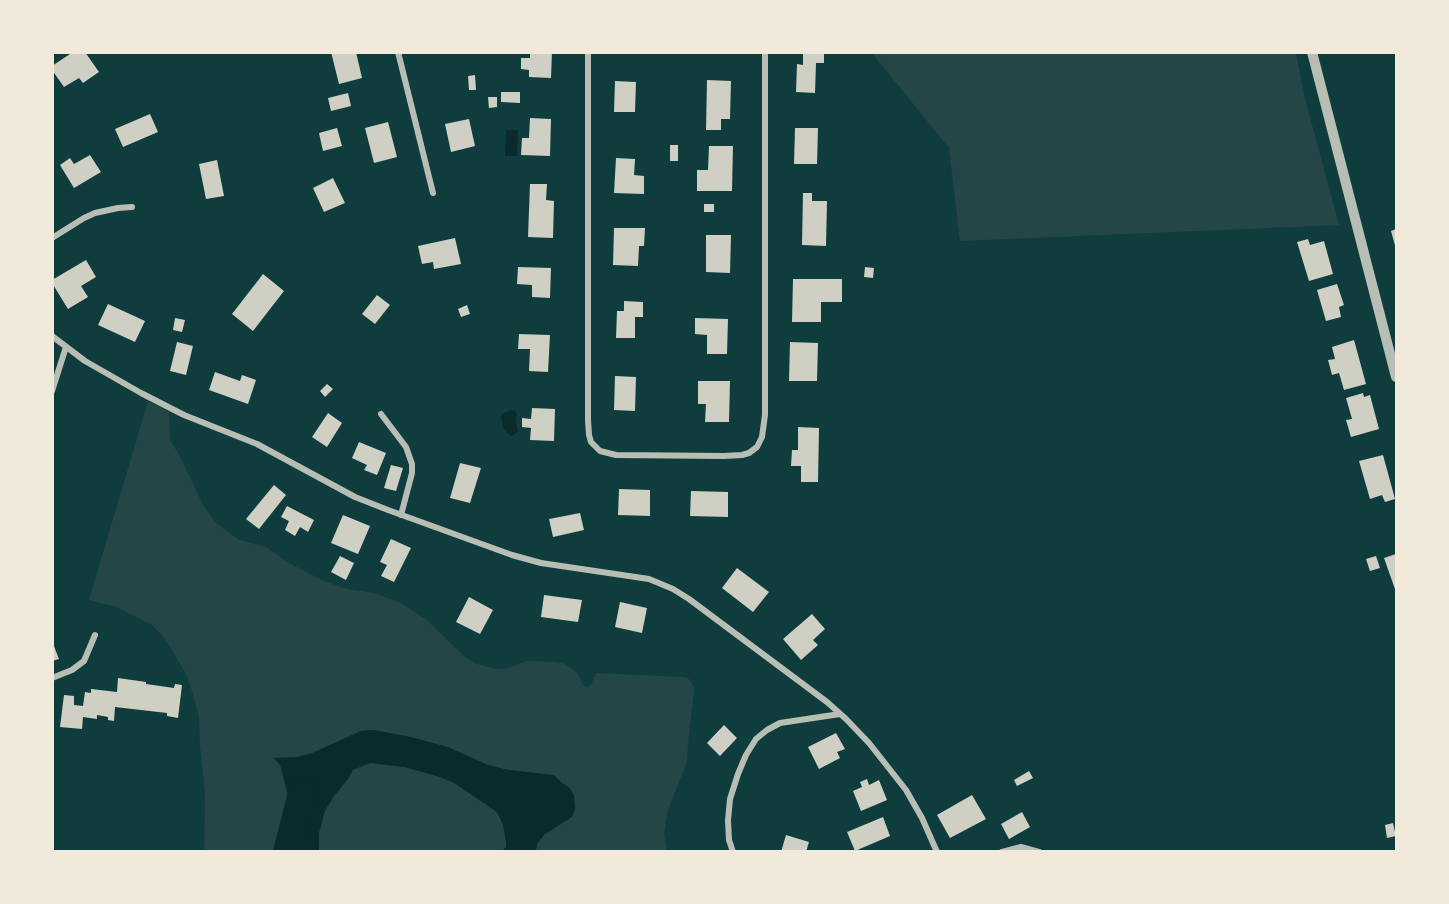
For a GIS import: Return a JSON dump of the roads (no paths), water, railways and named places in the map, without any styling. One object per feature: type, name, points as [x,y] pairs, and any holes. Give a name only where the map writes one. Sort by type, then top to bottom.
[{"type":"street","points":[[398,52],[433,193]]},
{"type":"street","points":[[588,52],[588,420],[591,442],[600,451],[616,455],[735,456],[749,453],[757,447],[762,437],[765,415],[765,52]]},
{"type":"street","points":[[1312,52],[1396,376]]},
{"type":"street","points":[[52,238],[95,213],[132,207]]},
{"type":"street","points":[[52,336],[85,361],[150,398],[184,415],[257,444],[355,497],[512,555],[541,563],[641,578],[661,583],[689,599],[827,702],[869,743],[906,790],[937,852]]},
{"type":"street","points":[[52,391],[66,348]]},
{"type":"street","points":[[381,414],[406,447],[412,464],[412,472],[400,515]]},
{"type":"street","points":[[52,678],[72,670],[84,661],[95,635]]},
{"type":"street","points":[[733,852],[729,840],[730,799],[746,755],[756,739],[780,723],[840,714]]},
{"type":"street","points":[[1002,852],[1021,847],[1039,852]]},
{"type":"waterway","points":[[287,852],[303,790]]}]
